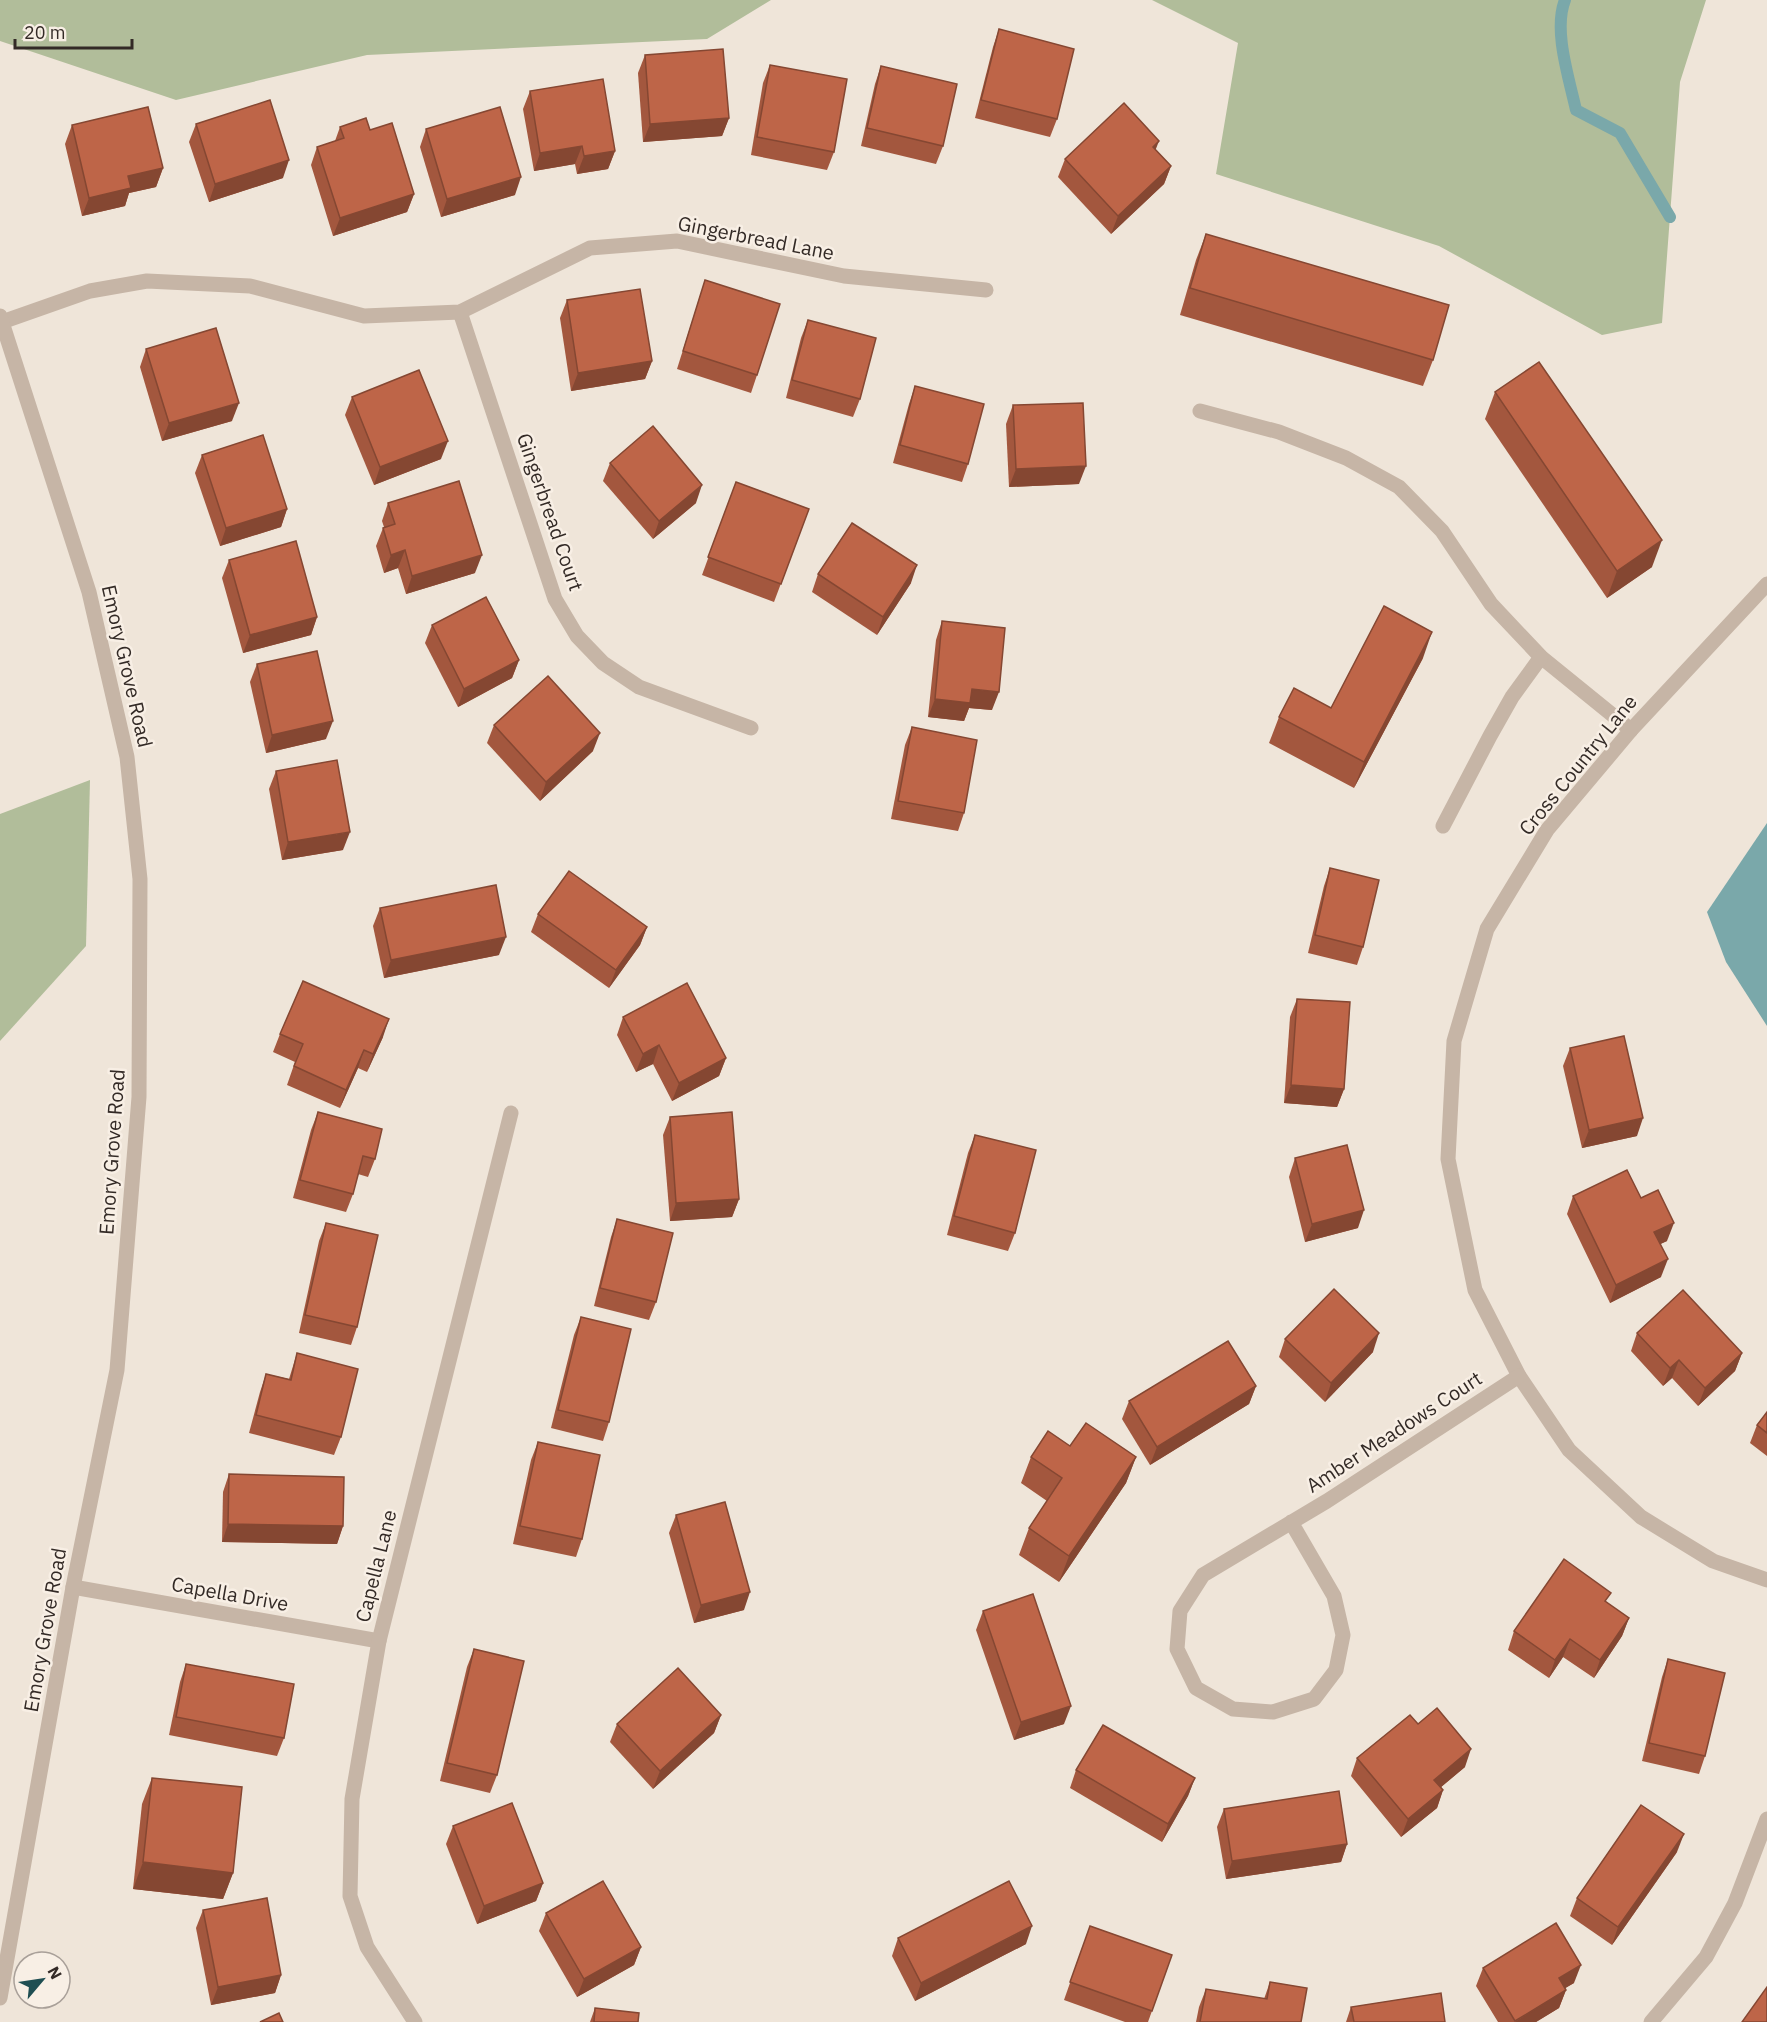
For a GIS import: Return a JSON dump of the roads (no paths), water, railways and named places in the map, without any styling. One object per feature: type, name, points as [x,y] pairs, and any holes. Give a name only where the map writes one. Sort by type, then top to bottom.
[{"type":"street","name":"Gingerbread Lane","points":[[1,319],[90,291],[147,281],[250,286],[364,316],[460,312],[590,248],[676,240],[844,276],[986,290]]},
{"type":"street","name":"Gingerbread Court","points":[[460,312],[555,599],[578,636],[603,663],[639,687],[751,728]]},
{"type":"street","name":"Emory Grove Road","points":[[0,1998],[74,1587],[117,1370],[139,1096],[140,879],[127,757],[89,592],[1,319]]},
{"type":"street","points":[[1200,411],[1279,432],[1335,453],[1399,487],[1442,531],[1491,604],[1541,657],[1631,730]]},
{"type":"street","name":"Cross Country Lane","points":[[1767,584],[1631,730],[1547,830],[1487,929],[1454,1041],[1448,1159],[1475,1290],[1519,1376],[1569,1450],[1641,1517],[1713,1561],[1767,1580]]},
{"type":"street","points":[[1443,826],[1512,697],[1541,657]]},
{"type":"street","name":"Capella Lane","points":[[415,2022],[367,1947],[350,1896],[352,1799],[379,1641],[511,1113]]},
{"type":"street","name":"Amber Meadows Court","points":[[1292,1522],[1334,1596],[1343,1635],[1336,1670],[1314,1699],[1272,1712],[1233,1709],[1196,1688],[1177,1649],[1180,1611],[1203,1575],[1292,1522],[1519,1376]]},
{"type":"street","name":"Capella Drive","points":[[74,1587],[379,1641]]},
{"type":"street","points":[[1651,2022],[1706,1957],[1735,1903],[1767,1819]]},
{"type":"water","points":[[1767,823],[1767,1026],[1726,962],[1707,912]]},
{"type":"waterway","points":[[1565,0],[1561,40],[1576,110],[1620,133],[1670,217]]}]
